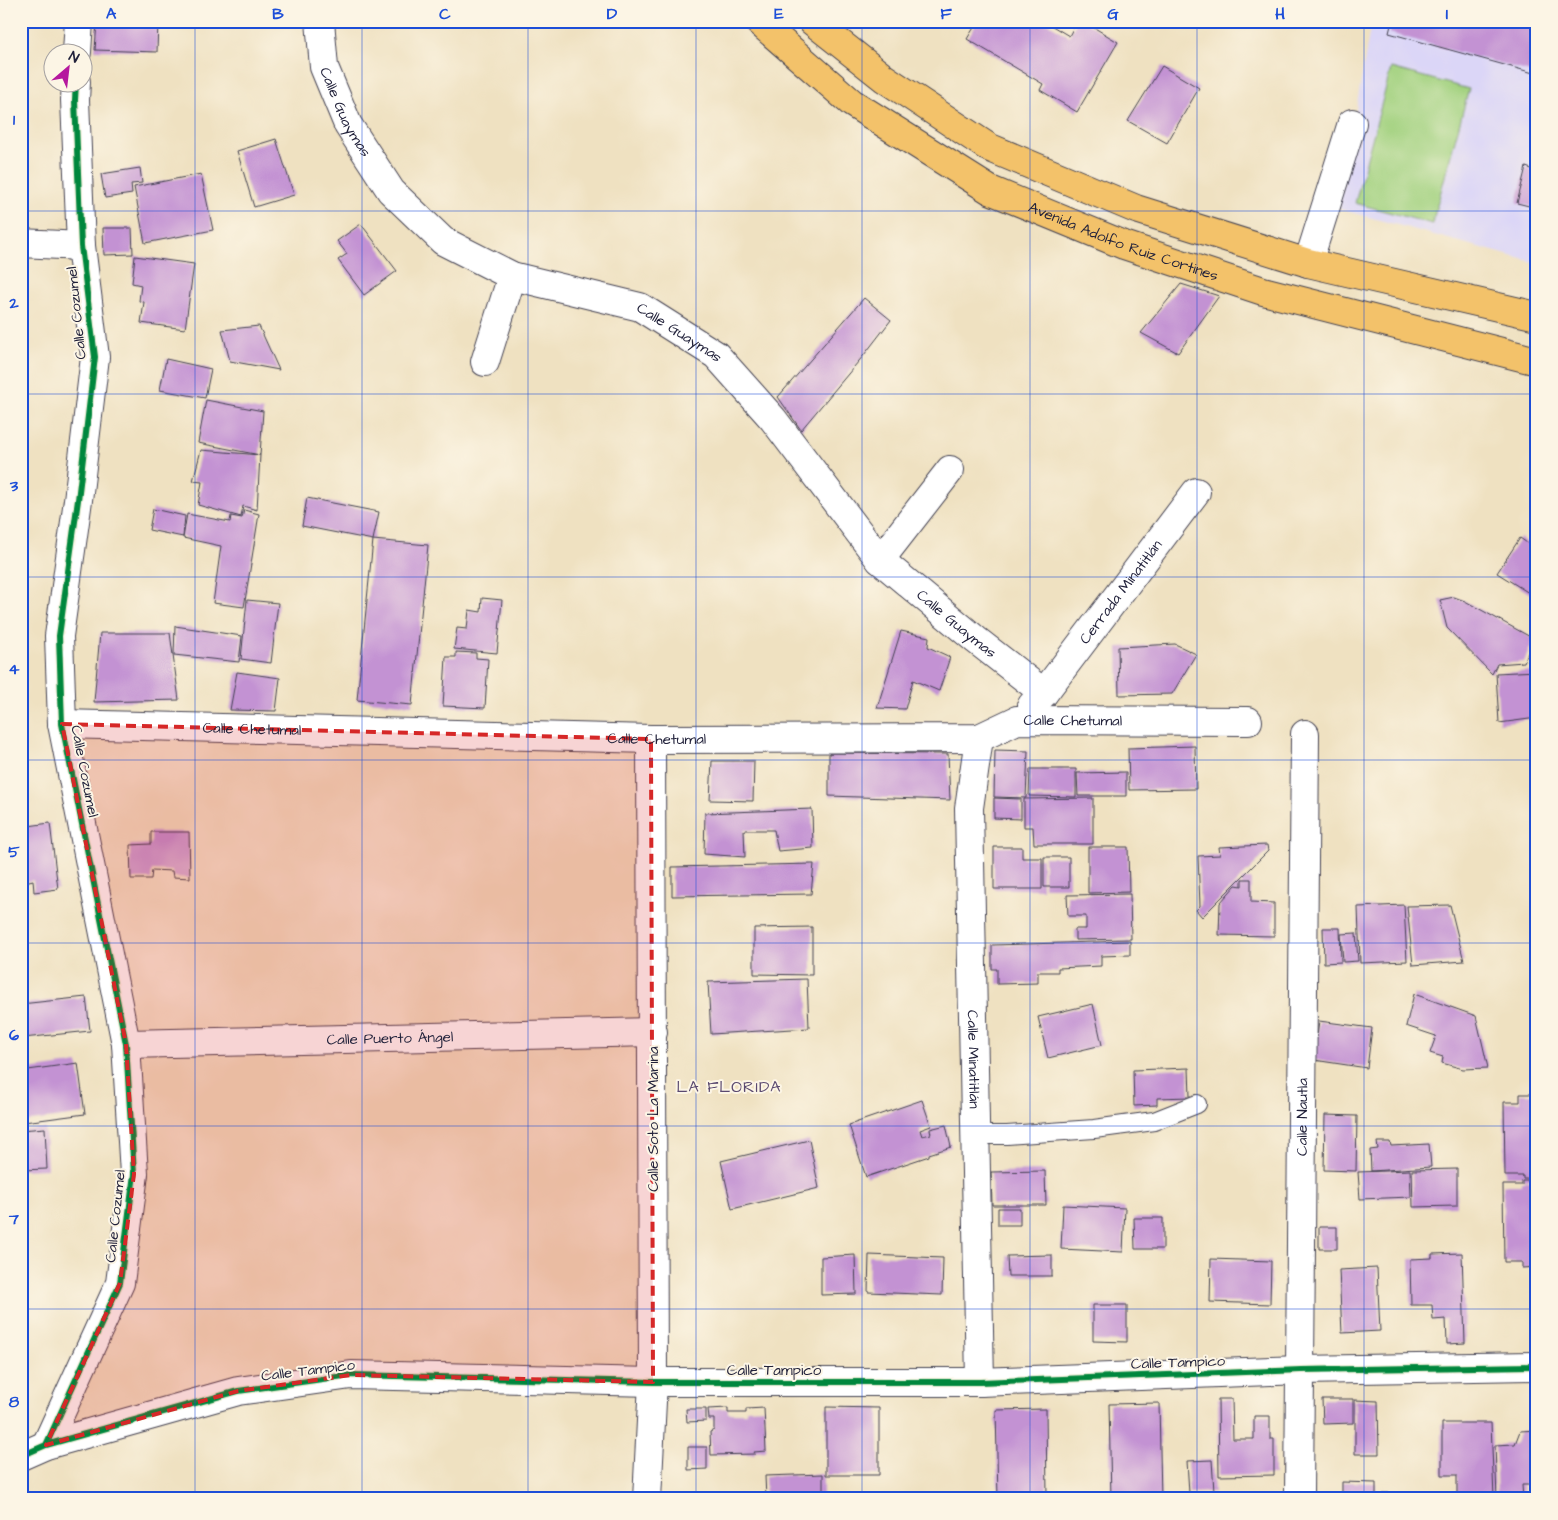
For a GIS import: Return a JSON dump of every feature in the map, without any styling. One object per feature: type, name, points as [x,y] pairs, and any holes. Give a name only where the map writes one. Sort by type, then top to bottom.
[{"type":"main road","name":"Avenida Adolfo Ruiz Cortines","points":[[758,21],[852,103],[990,190],[1124,246],[1263,291],[1537,361]]},
{"type":"main road","points":[[812,21],[884,78],[988,147],[1136,209],[1308,263],[1537,316]]},
{"type":"street","points":[[78,42],[79,21]]},
{"type":"street","name":"Calle Guaymas","points":[[320,21],[324,66],[348,125],[391,191],[443,241],[512,276],[640,308],[716,356],[773,420],[880,560],[976,640],[1044,693]]},
{"type":"street","name":"Calle Cozumel","points":[[46,1445],[120,1283],[134,1174],[126,1044],[62,724],[59,636],[95,357],[81,246],[75,92]]},
{"type":"street","points":[[1308,263],[1352,122]]},
{"type":"street","points":[[21,243],[81,246]]},
{"type":"street","points":[[485,362],[512,276]]},
{"type":"street","points":[[880,560],[950,470]]},
{"type":"street","name":"Cerrada Minatitlán","points":[[1044,693],[1196,492]]},
{"type":"street","points":[[1017,720],[1044,693]]},
{"type":"street","name":"Calle Chetumal","points":[[62,724],[651,739],[979,738],[1017,720],[1248,721]]},
{"type":"street","name":"Calle Nautla","points":[[1299,1499],[1305,734]]},
{"type":"street","name":"Calle Minatitlán","points":[[979,738],[969,808],[980,1382]]},
{"type":"street","name":"Calle Soto La Marina","points":[[647,1499],[653,1382],[651,739]]},
{"type":"street","name":"Calle Puerto Ángel","points":[[126,1044],[653,1032]]},
{"type":"street","name":"Calle Tampico","points":[[21,1456],[46,1445],[238,1391],[352,1375],[653,1382],[980,1382],[1301,1370],[1537,1366]]},
{"type":"lane","points":[[975,1135],[1007,1135],[1094,1129],[1154,1121],[1197,1104]]},
{"type":"highlighted area","points":[[62,724],[651,739],[653,1382],[351,1375],[238,1391],[46,1445],[120,1283],[134,1174],[126,1044]]},
{"type":"shaded area","points":[[1374,21],[1537,21],[1537,263],[1339,209],[1369,34]]},
{"type":"green space","points":[[1391,68],[1469,89],[1432,224],[1355,203]]},
{"type":"building","points":[[97,21],[158,21],[157,52],[95,50]]},
{"type":"building","points":[[978,21],[1044,21],[1069,36],[1077,21],[1083,21],[1118,42],[1077,112],[1040,90],[1043,84],[967,39]]},
{"type":"building","points":[[1392,21],[1537,21],[1537,74],[1389,33]]},
{"type":"building","points":[[1162,66],[1199,88],[1167,143],[1128,121]]},
{"type":"building","points":[[276,139],[294,195],[254,207],[237,151]]},
{"type":"building","points":[[1526,167],[1537,171],[1537,208],[1517,203]]},
{"type":"building","points":[[140,168],[142,183],[131,184],[132,194],[105,198],[101,174]]},
{"type":"building","points":[[201,174],[213,230],[145,243],[134,187]]},
{"type":"building","points":[[361,224],[397,271],[364,295],[338,260],[347,254],[337,241]]},
{"type":"building","points":[[103,228],[132,228],[133,254],[104,255]]},
{"type":"building","points":[[135,256],[194,264],[185,329],[141,323],[144,302],[139,301],[141,285],[132,283]]},
{"type":"building","points":[[1181,284],[1219,296],[1178,353],[1141,333]]},
{"type":"building","points":[[864,298],[891,320],[801,430],[778,397]]},
{"type":"building","points":[[259,326],[279,370],[230,361],[222,330]]},
{"type":"building","points":[[166,359],[211,369],[205,398],[160,390]]},
{"type":"building","points":[[206,400],[263,411],[260,455],[198,443]]},
{"type":"building","points":[[201,450],[260,455],[257,510],[243,506],[241,517],[198,505],[202,482],[193,481]]},
{"type":"building","points":[[307,498],[379,512],[373,540],[302,526]]},
{"type":"building","points":[[153,509],[185,516],[183,537],[149,530]]},
{"type":"building","points":[[244,510],[259,514],[244,607],[213,603],[221,546],[183,538],[187,514],[230,522],[231,516],[242,518]]},
{"type":"building","points":[[1520,538],[1537,550],[1537,598],[1497,573]]},
{"type":"building","points":[[373,540],[428,545],[412,705],[357,700]]},
{"type":"building","points":[[1454,597],[1465,601],[1534,639],[1524,662],[1497,664],[1492,674],[1447,628],[1440,600]]},
{"type":"building","points":[[482,598],[502,600],[497,653],[454,649],[457,628],[467,629],[469,610],[481,612]]},
{"type":"building","points":[[247,600],[278,603],[271,663],[241,659]]},
{"type":"building","points":[[175,626],[242,636],[239,662],[174,655]]},
{"type":"building","points":[[901,631],[929,637],[928,647],[950,657],[939,691],[913,680],[905,709],[877,708]]},
{"type":"building","points":[[100,633],[170,633],[179,700],[94,702]]},
{"type":"building","points":[[1175,644],[1196,654],[1172,694],[1119,695],[1118,647]]},
{"type":"building","points":[[456,652],[476,653],[476,658],[488,659],[485,708],[443,706],[446,657],[456,657]]},
{"type":"building","points":[[1537,671],[1537,718],[1499,723],[1496,673]]},
{"type":"building","points":[[237,672],[280,678],[276,711],[230,710]]},
{"type":"building","points":[[1195,746],[1196,789],[1129,790],[1128,748]]},
{"type":"building","points":[[995,750],[1028,751],[1026,798],[994,797]]},
{"type":"building","points":[[829,753],[948,754],[950,800],[829,796]]},
{"type":"building","points":[[712,761],[754,761],[753,801],[710,800]]},
{"type":"building","points":[[1030,769],[1076,769],[1076,797],[1029,796]]},
{"type":"building","points":[[1126,772],[1126,796],[1078,796],[1077,773]]},
{"type":"building","points":[[994,798],[1021,799],[1021,819],[994,818]]},
{"type":"building","points":[[1093,798],[1093,844],[1034,844],[1033,827],[1024,827],[1024,799]]},
{"type":"building","points":[[812,809],[813,848],[778,851],[774,830],[744,830],[745,857],[704,854],[705,813]]},
{"type":"building","points":[[50,823],[58,889],[34,892],[33,880],[21,883],[21,827]]},
{"type":"building","points":[[151,832],[189,832],[190,878],[173,877],[172,871],[152,870],[151,879],[131,879],[130,845],[151,844]]},
{"type":"building","points":[[1267,845],[1268,851],[1202,917],[1196,910],[1200,906],[1198,856],[1220,855],[1219,847]]},
{"type":"building","points":[[994,847],[1022,847],[1022,858],[1042,858],[1042,889],[994,889]]},
{"type":"building","points":[[1088,847],[1128,847],[1129,892],[1088,893]]},
{"type":"building","points":[[1044,857],[1069,857],[1069,887],[1044,887]]},
{"type":"building","points":[[814,864],[811,894],[672,896],[672,867]]},
{"type":"building","points":[[1242,879],[1251,879],[1251,902],[1274,903],[1274,936],[1219,935],[1220,903],[1236,885],[1242,886]]},
{"type":"building","points":[[1130,894],[1131,939],[1075,940],[1075,929],[1086,929],[1086,916],[1068,916],[1067,895]]},
{"type":"building","points":[[1404,905],[1407,961],[1360,963],[1358,907]]},
{"type":"building","points":[[1450,905],[1464,961],[1413,965],[1407,906]]},
{"type":"building","points":[[812,927],[812,975],[754,974],[754,928]]},
{"type":"building","points":[[1323,928],[1340,928],[1341,962],[1324,963]]},
{"type":"building","points":[[1356,933],[1358,961],[1343,962],[1341,934]]},
{"type":"building","points":[[1130,941],[1130,955],[1101,956],[1101,966],[1058,968],[1058,972],[1038,972],[1038,983],[997,984],[997,969],[992,969],[992,945]]},
{"type":"building","points":[[807,979],[809,1028],[711,1034],[708,982]]},
{"type":"building","points":[[1414,994],[1476,1016],[1488,1068],[1463,1069],[1442,1063],[1443,1057],[1430,1053],[1436,1036],[1406,1026]]},
{"type":"building","points":[[86,997],[90,1031],[23,1038],[21,1004]]},
{"type":"building","points":[[1093,1004],[1102,1045],[1048,1058],[1038,1017]]},
{"type":"building","points":[[1319,1021],[1372,1028],[1367,1068],[1314,1060]]},
{"type":"building","points":[[78,1063],[85,1114],[24,1122],[21,1100],[21,1071]]},
{"type":"building","points":[[1189,1068],[1190,1097],[1157,1098],[1157,1105],[1134,1106],[1133,1070]]},
{"type":"building","points":[[1520,1094],[1537,1094],[1537,1179],[1523,1179],[1523,1176],[1505,1176],[1504,1102],[1520,1102]]},
{"type":"building","points":[[922,1100],[931,1126],[920,1130],[922,1136],[931,1134],[930,1129],[946,1125],[951,1147],[866,1177],[849,1125]]},
{"type":"building","points":[[1325,1115],[1357,1116],[1356,1171],[1324,1170]]},
{"type":"building","points":[[45,1128],[47,1169],[21,1170],[21,1130]]},
{"type":"building","points":[[809,1140],[819,1188],[732,1209],[721,1161]]},
{"type":"building","points":[[1377,1142],[1390,1142],[1391,1146],[1429,1144],[1431,1167],[1371,1171],[1370,1150],[1378,1149]]},
{"type":"building","points":[[1457,1169],[1457,1206],[1413,1207],[1412,1170]]},
{"type":"building","points":[[1410,1170],[1411,1197],[1360,1199],[1358,1172]]},
{"type":"building","points":[[1045,1171],[1046,1205],[992,1205],[991,1172]]},
{"type":"building","points":[[1522,1181],[1537,1181],[1537,1267],[1522,1268],[1522,1262],[1504,1262],[1503,1185],[1522,1185]]},
{"type":"building","points":[[1063,1205],[1125,1208],[1123,1252],[1061,1249]]},
{"type":"building","points":[[998,1208],[1020,1208],[1020,1225],[998,1225]]},
{"type":"building","points":[[1134,1218],[1163,1218],[1163,1249],[1135,1249]]},
{"type":"building","points":[[1319,1227],[1337,1227],[1337,1249],[1319,1249]]},
{"type":"building","points":[[1462,1253],[1465,1343],[1447,1344],[1446,1319],[1433,1320],[1432,1305],[1411,1305],[1410,1259],[1432,1258],[1432,1254]]},
{"type":"building","points":[[855,1255],[856,1294],[821,1295],[821,1257]]},
{"type":"building","points":[[869,1255],[943,1258],[942,1295],[868,1292]]},
{"type":"building","points":[[1052,1255],[1052,1276],[1008,1276],[1007,1256]]},
{"type":"building","points":[[1211,1259],[1271,1261],[1270,1304],[1210,1302]]},
{"type":"building","points":[[1377,1268],[1380,1331],[1342,1333],[1339,1270]]},
{"type":"building","points":[[1093,1305],[1127,1305],[1127,1342],[1093,1341]]},
{"type":"building","points":[[1218,1399],[1232,1399],[1233,1439],[1254,1439],[1254,1416],[1270,1416],[1270,1439],[1274,1439],[1274,1475],[1219,1476]]},
{"type":"building","points":[[1322,1399],[1353,1399],[1353,1423],[1323,1424]]},
{"type":"building","points":[[1355,1400],[1378,1401],[1379,1454],[1355,1454]]},
{"type":"building","points":[[1159,1403],[1161,1499],[1111,1499],[1109,1404]]},
{"type":"building","points":[[826,1407],[879,1408],[879,1475],[826,1475]]},
{"type":"building","points":[[728,1408],[728,1413],[746,1413],[746,1409],[764,1408],[766,1451],[754,1452],[755,1454],[711,1455],[710,1432],[714,1430],[714,1419],[709,1419],[708,1409]]},
{"type":"building","points":[[686,1409],[706,1409],[706,1421],[687,1422]]},
{"type":"building","points":[[1046,1409],[1047,1499],[998,1499],[996,1410]]},
{"type":"building","points":[[1442,1423],[1491,1423],[1494,1498],[1457,1498],[1457,1475],[1442,1475]]},
{"type":"building","points":[[1537,1430],[1537,1485],[1522,1485],[1523,1499],[1497,1499],[1495,1445],[1515,1444],[1520,1431]]},
{"type":"building","points":[[688,1447],[707,1447],[707,1469],[688,1470]]},
{"type":"building","points":[[1212,1460],[1214,1492],[1189,1493],[1187,1461]]},
{"type":"building","points":[[823,1474],[823,1499],[766,1499],[765,1476]]},
{"type":"building","points":[[1342,1482],[1376,1483],[1376,1499],[1342,1499]]},
{"type":"building","points":[[1383,1493],[1438,1493],[1438,1499],[1383,1499]]},
{"type":"cycle path","points":[[46,1445],[120,1283],[134,1174],[126,1044],[62,724],[59,636],[95,357],[81,246],[75,92]]},
{"type":"cycle path","points":[[21,1456],[46,1445],[238,1391],[351,1375],[653,1382],[980,1382],[1301,1370],[1537,1366]]},
{"type":"district","name":"LA FLORIDA","points":[[729,1086]]}]
